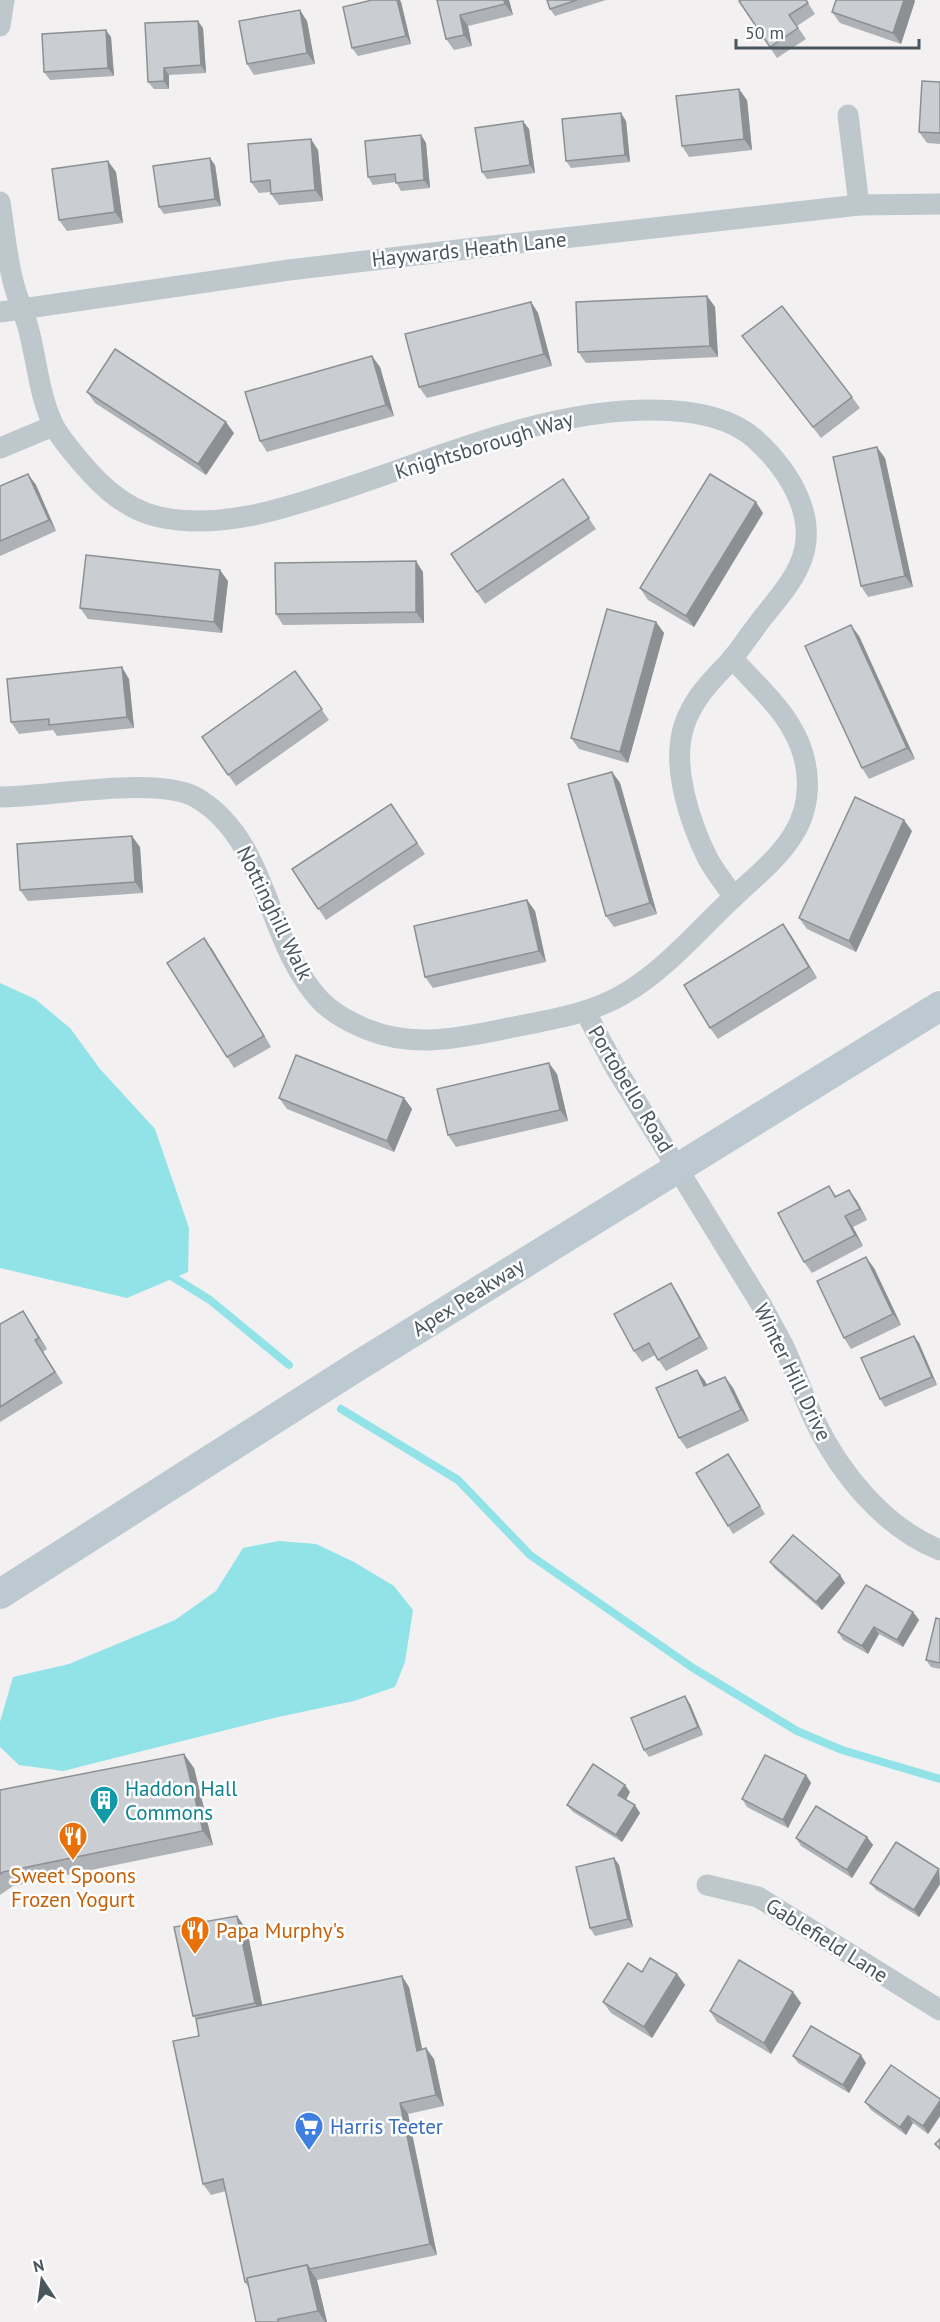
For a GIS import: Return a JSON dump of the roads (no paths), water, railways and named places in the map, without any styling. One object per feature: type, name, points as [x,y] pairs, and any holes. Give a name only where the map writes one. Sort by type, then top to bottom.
[{"type":"main road","name":"Apex Peakway","points":[[0,1594],[346,1373],[940,1006]]},
{"type":"street","points":[[0,26],[4,0]]},
{"type":"street","points":[[848,115],[859,205]]},
{"type":"street","name":"Knightsborough Way","points":[[0,202],[12,279],[29,330],[45,404],[53,426],[84,466],[118,499],[137,510],[155,516],[195,520],[219,519],[273,511],[507,434],[573,416],[645,409],[675,410],[704,415],[730,424],[751,436],[781,467],[791,482],[804,513],[806,526],[803,555],[798,569],[732,658],[705,686],[692,707],[683,728],[680,744],[685,795],[700,842],[710,862],[734,897]]},
{"type":"street","name":"Haywards Heath Lane","points":[[0,312],[289,270],[859,205],[940,204]]},
{"type":"street","points":[[0,448],[53,426]]},
{"type":"street","points":[[585,1011],[619,997],[646,979],[777,857],[794,834],[805,811],[808,781],[803,756],[791,726],[732,658]]},
{"type":"street","name":"Nottinghill Walk","points":[[0,797],[142,787],[173,789],[193,796],[224,819],[247,850],[300,975],[322,1002],[348,1021],[383,1036],[420,1042],[452,1039],[585,1011]]},
{"type":"street","name":"Portobello Road","points":[[585,1011],[611,1059],[677,1167]]},
{"type":"street","name":"Winter Hill Drive","points":[[677,1167],[762,1306],[784,1347],[815,1420],[843,1466],[855,1483],[892,1521],[940,1550]]},
{"type":"street","name":"Gablefield Lane","points":[[707,1885],[758,1897],[940,2010]]},
{"type":"water","points":[[0,983],[35,999],[70,1028],[100,1069],[155,1129],[189,1228],[188,1272],[127,1298],[0,1268]]},
{"type":"water","points":[[279,1541],[316,1544],[354,1562],[394,1586],[413,1610],[405,1662],[395,1687],[354,1701],[278,1717],[63,1771],[19,1765],[0,1747],[0,1722],[13,1677],[69,1664],[175,1620],[216,1591],[243,1548]]},
{"type":"waterway","points":[[168,1274],[210,1300],[289,1365]]},
{"type":"waterway","points":[[341,1409],[458,1480],[530,1555],[693,1668],[797,1731],[842,1750],[940,1779]]},
{"type":"place","name":"Haddon Hall Commons","points":[[104,1826]]},
{"type":"place","name":"Sweet Spoons Frozen Yogurt","points":[[73,1862]]},
{"type":"place","name":"Papa Murphy's","points":[[195,1956]]},
{"type":"place","name":"Harris Teeter","points":[[309,2152]]}]
